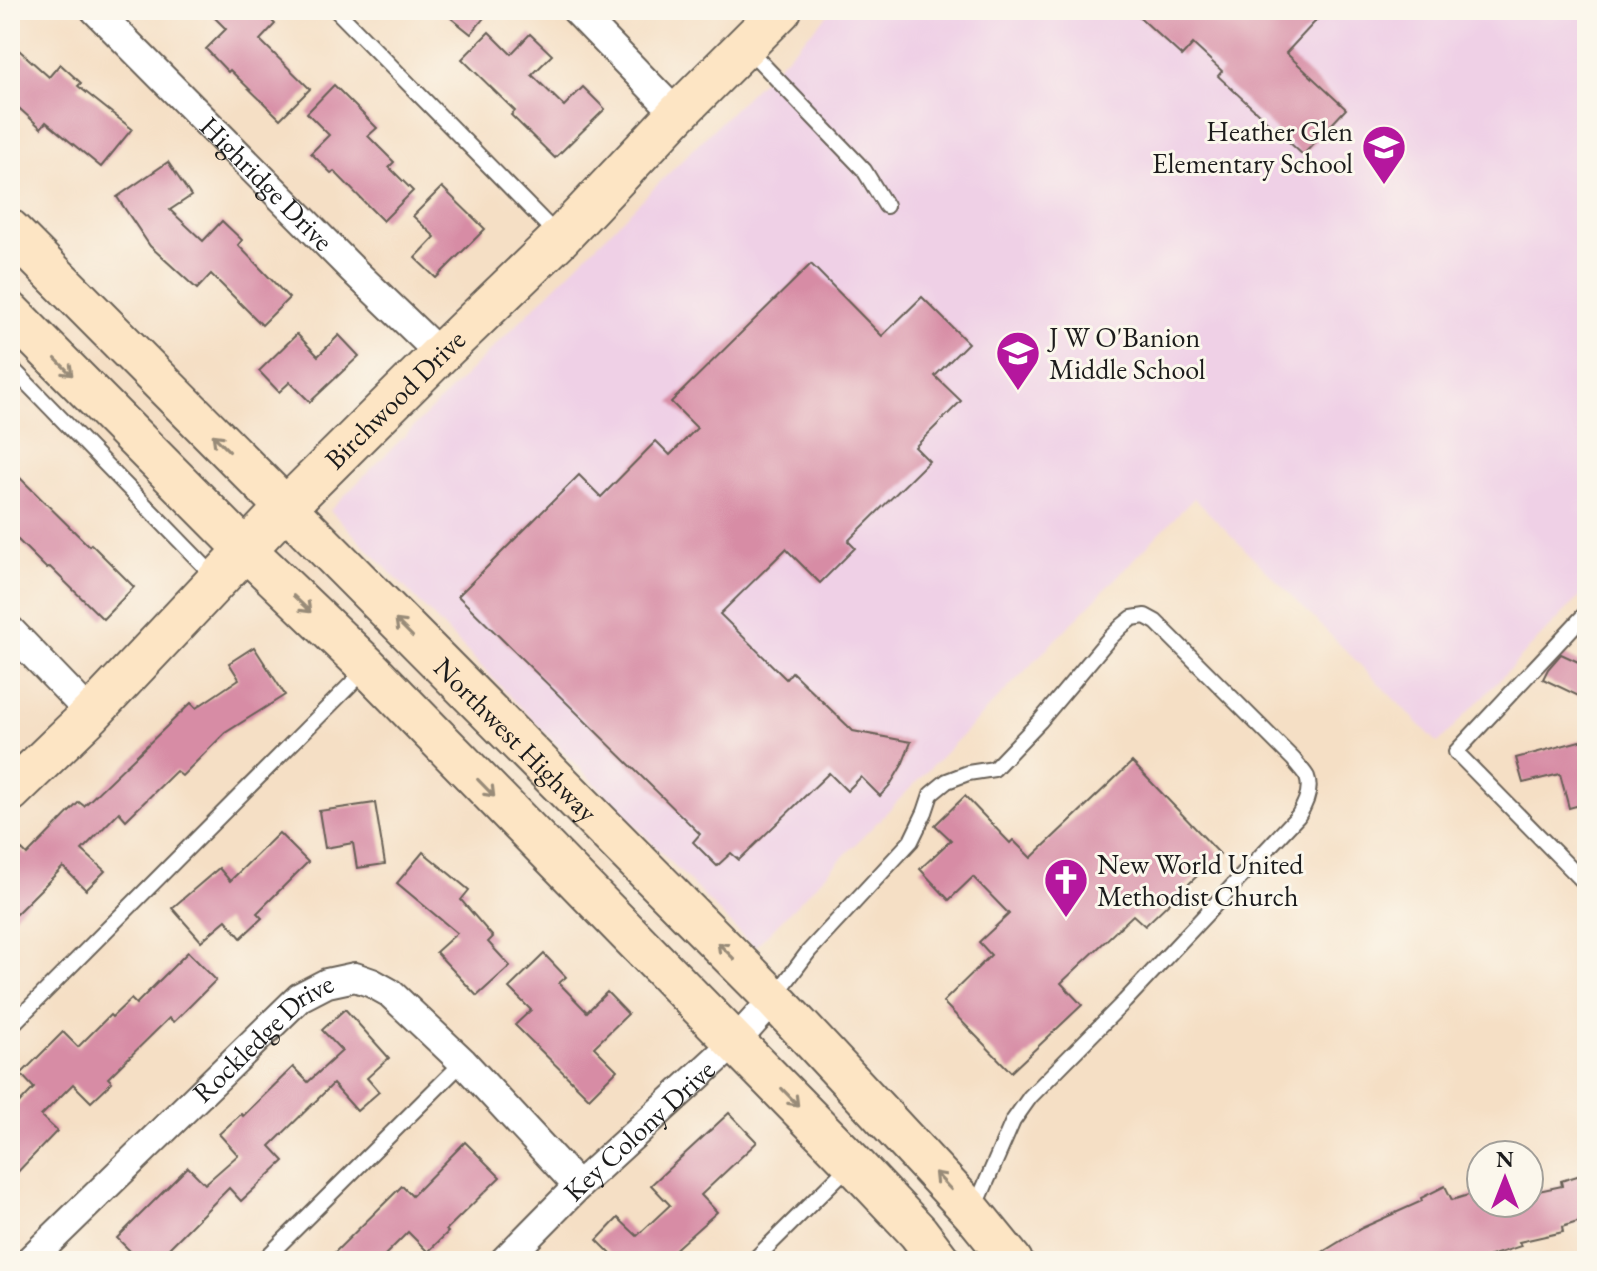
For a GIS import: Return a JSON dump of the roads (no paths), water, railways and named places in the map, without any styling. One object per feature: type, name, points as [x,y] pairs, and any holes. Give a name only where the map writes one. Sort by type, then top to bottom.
[{"type":"main road","name":"Birchwood Drive","points":[[10,792],[91,714],[285,508],[560,238],[781,10]]},
{"type":"main road","name":"Northwest Highway","points":[[10,230],[774,999],[973,1213],[1012,1261]]},
{"type":"main road","name":"Northwest Highway","points":[[10,312],[246,550],[368,667],[852,1162],[918,1232],[940,1261]]},
{"type":"street","name":"Highridge Drive","points":[[95,10],[440,354]]},
{"type":"street","points":[[576,10],[677,114]]},
{"type":"street","points":[[10,630],[91,714]]},
{"type":"street","name":"Rockledge Drive","points":[[29,1261],[300,997],[327,983],[355,977],[390,993],[463,1062],[578,1186]]},
{"type":"street","name":"Key Colony Drive","points":[[504,1261],[578,1186],[735,1042],[774,999]]},
{"type":"lane","points":[[336,10],[560,238]]},
{"type":"lane","points":[[745,46],[864,170],[886,206]]},
{"type":"lane","points":[[10,366],[218,580]]},
{"type":"lane","points":[[1587,612],[1456,752],[1587,885]]},
{"type":"lane","points":[[774,999],[809,951],[911,841],[931,794],[947,781],[968,773],[994,769],[1040,721],[1107,641],[1132,618],[1145,616],[1156,622],[1294,760],[1307,776],[1308,789],[1306,803],[1298,816],[1125,1001],[1030,1097],[1013,1121],[973,1213]]},
{"type":"lane","points":[[10,1027],[368,667]]},
{"type":"lane","points":[[263,1261],[463,1062]]},
{"type":"lane","points":[[753,1261],[852,1162]]},
{"type":"place","name":"Heather Glen Elementary School","points":[[1384,186]]},
{"type":"place","name":"J W O'Banion Middle School","points":[[1018,392]]},
{"type":"place","name":"New World United Methodist Church","points":[[1066,919]]}]
